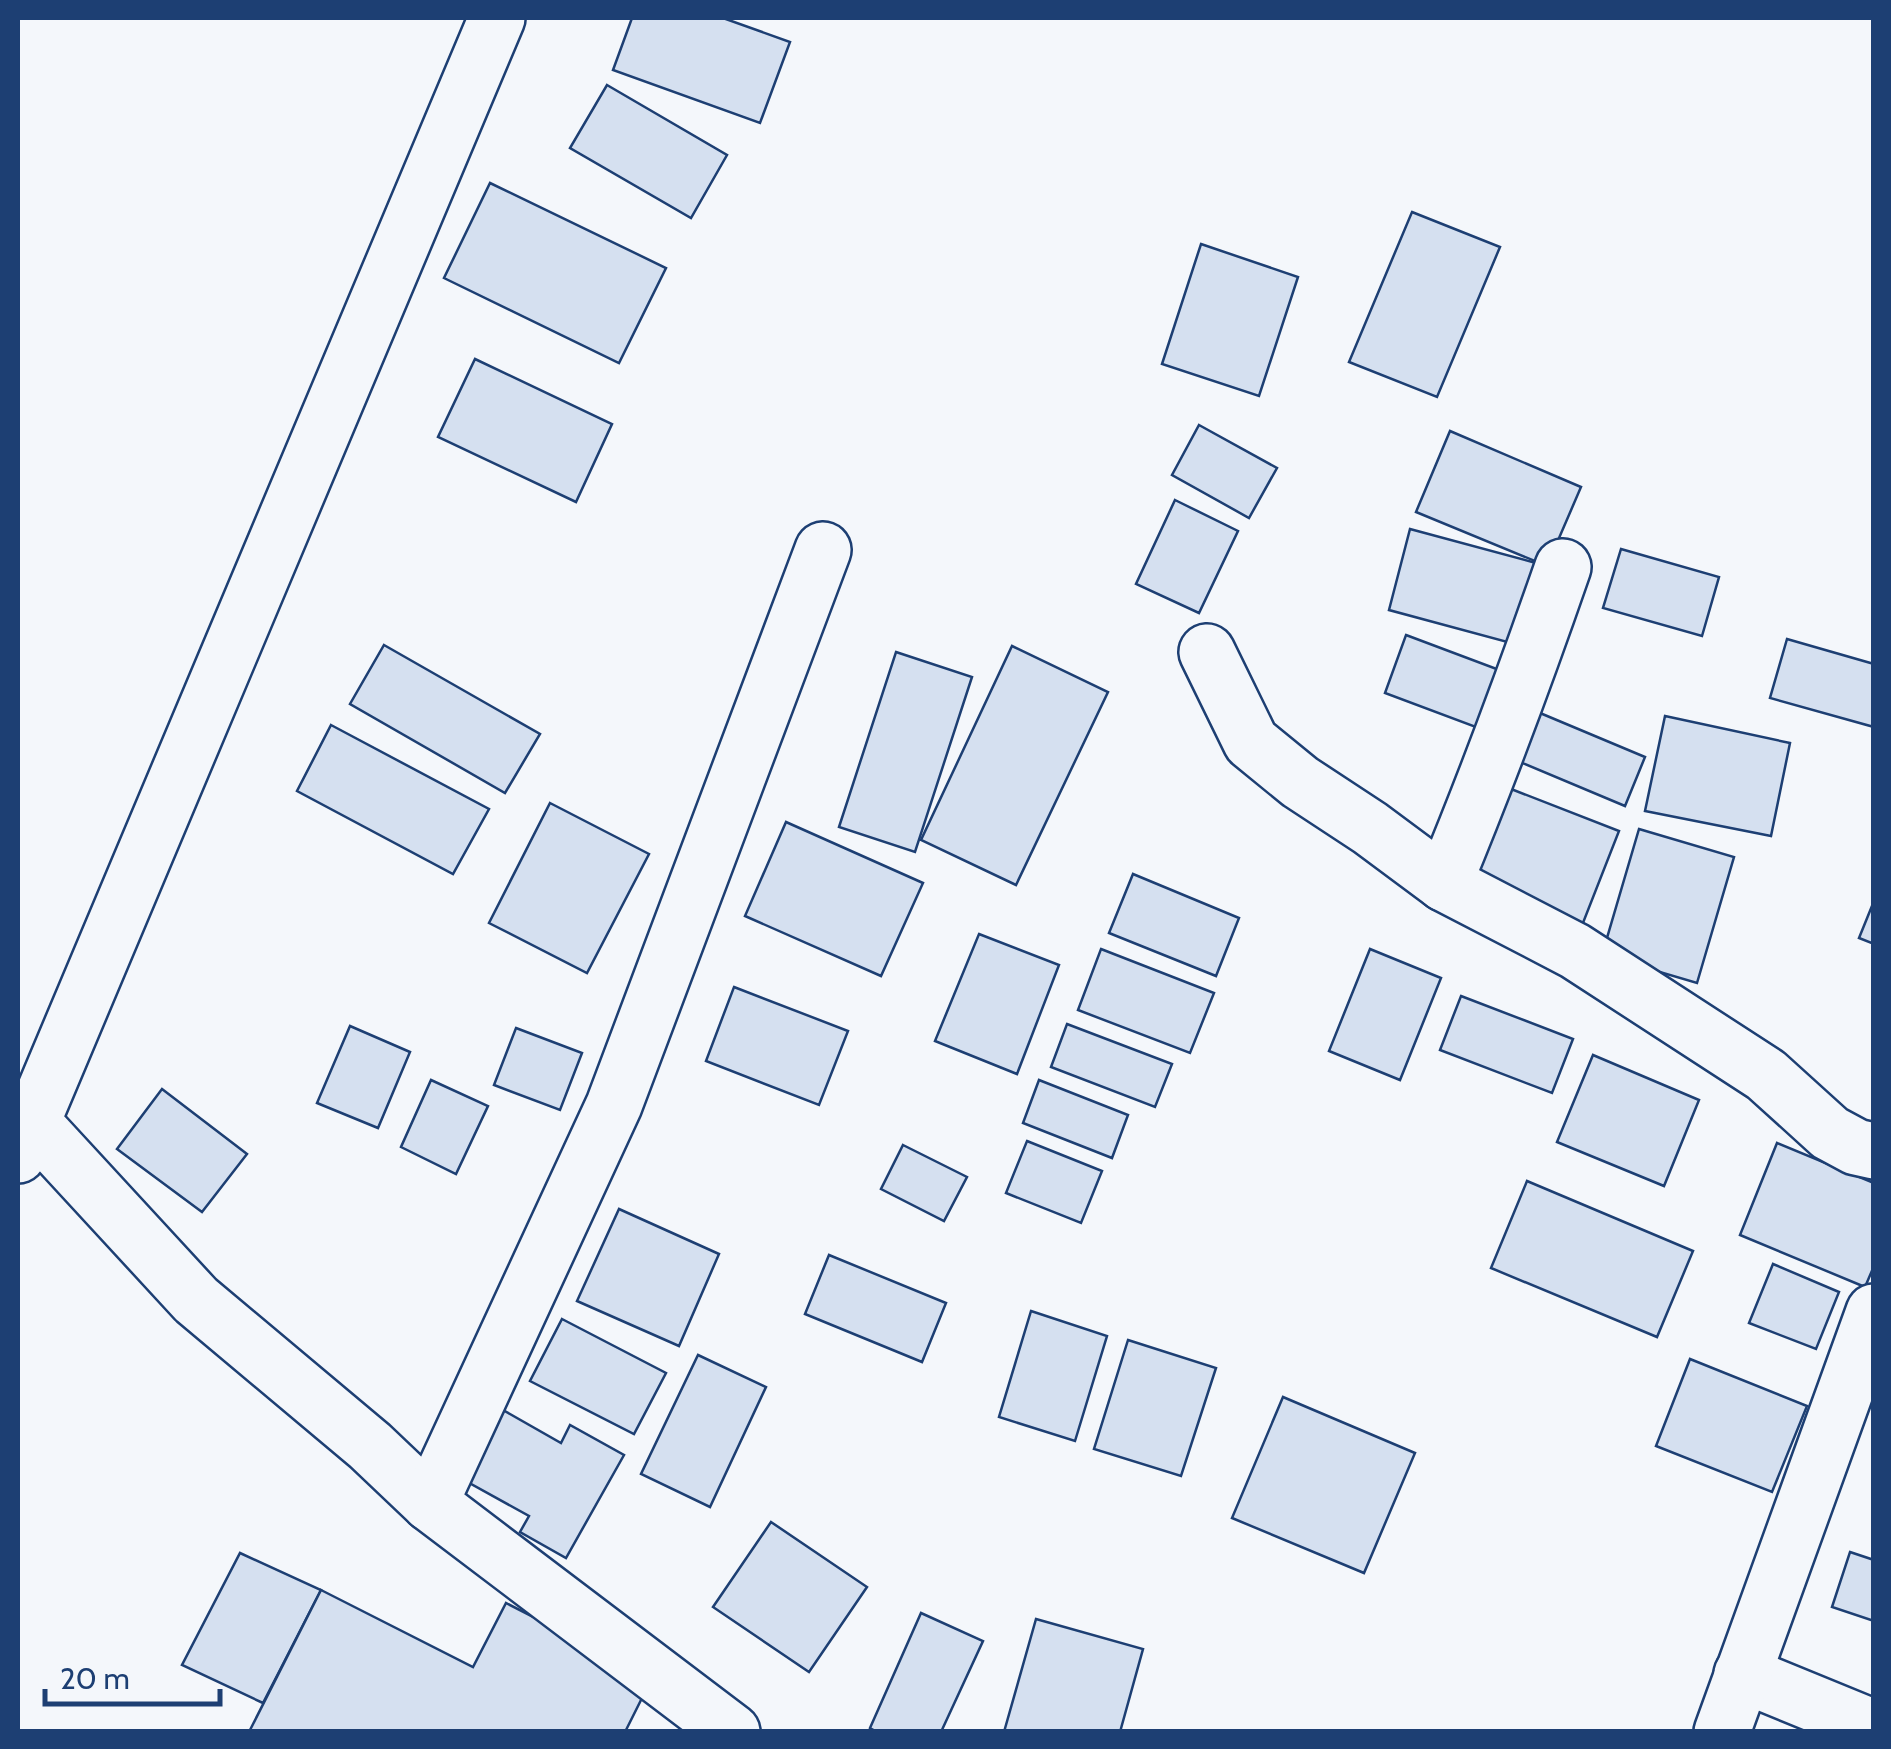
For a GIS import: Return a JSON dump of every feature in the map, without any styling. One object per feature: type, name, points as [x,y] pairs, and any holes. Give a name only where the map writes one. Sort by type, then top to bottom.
[{"type":"street","points":[[498,18],[22,1129],[196,1300],[370,1446],[430,1503],[732,1732]]},
{"type":"street","points":[[430,1503],[614,1105],[823,550]]},
{"type":"street","points":[[1444,882],[1485,783],[1562,567]]},
{"type":"street","points":[[1207,652],[1251,742],[1300,782],[1444,882],[1575,950],[1766,1075],[1830,1133],[1874,1152]]},
{"type":"street","points":[[1722,1732],[1874,1312]]},
{"type":"street","points":[[1742,1674],[1874,1728]]},
{"type":"building","points":[[632,18],[723,18],[790,42],[760,123],[613,70]]},
{"type":"building","points":[[607,85],[727,155],[691,218],[570,148]]},
{"type":"building","points":[[490,183],[666,268],[619,363],[444,278]]},
{"type":"building","points":[[1412,212],[1500,247],[1437,397],[1349,362]]},
{"type":"building","points":[[1201,244],[1298,277],[1259,396],[1162,364]]},
{"type":"building","points":[[475,359],[612,424],[576,502],[438,437]]},
{"type":"building","points":[[1199,425],[1277,468],[1249,518],[1172,475]]},
{"type":"building","points":[[1450,431],[1581,487],[1547,566],[1416,512]]},
{"type":"building","points":[[1175,500],[1238,531],[1199,613],[1136,584]]},
{"type":"building","points":[[1410,529],[1547,566],[1526,647],[1389,610]]},
{"type":"building","points":[[1621,549],[1719,577],[1702,636],[1603,608]]},
{"type":"building","points":[[1406,635],[1510,674],[1489,732],[1385,693]]},
{"type":"building","points":[[1787,639],[1874,664],[1874,727],[1770,698]]},
{"type":"building","points":[[384,645],[540,734],[505,793],[350,704]]},
{"type":"building","points":[[1012,646],[1108,692],[1016,885],[921,840]]},
{"type":"building","points":[[896,652],[972,677],[915,852],[839,827]]},
{"type":"building","points":[[1540,713],[1645,757],[1625,806],[1520,762]]},
{"type":"building","points":[[1665,716],[1790,743],[1771,836],[1645,811]]},
{"type":"building","points":[[331,725],[489,809],[453,874],[297,791]]},
{"type":"building","points":[[1506,787],[1619,831],[1581,928],[1469,885]]},
{"type":"building","points":[[550,803],[649,854],[587,973],[489,923]]},
{"type":"building","points":[[786,822],[923,883],[881,976],[745,916]]},
{"type":"building","points":[[1639,829],[1734,857],[1697,983],[1602,955]]},
{"type":"building","points":[[1133,874],[1239,918],[1216,976],[1109,933]]},
{"type":"building","points":[[1874,901],[1874,944],[1859,938]]},
{"type":"building","points":[[979,934],[1059,965],[1017,1074],[935,1041]]},
{"type":"building","points":[[1101,949],[1214,993],[1190,1053],[1078,1010]]},
{"type":"building","points":[[1370,949],[1441,978],[1400,1080],[1329,1051]]},
{"type":"building","points":[[734,987],[848,1031],[819,1105],[706,1061]]},
{"type":"building","points":[[1461,996],[1573,1039],[1552,1093],[1440,1050]]},
{"type":"building","points":[[1067,1024],[1172,1064],[1155,1107],[1051,1067]]},
{"type":"building","points":[[350,1026],[410,1052],[378,1128],[317,1103]]},
{"type":"building","points":[[516,1028],[582,1053],[560,1110],[494,1085]]},
{"type":"building","points":[[1593,1055],[1699,1100],[1664,1186],[1557,1142]]},
{"type":"building","points":[[431,1080],[488,1106],[456,1174],[401,1147]]},
{"type":"building","points":[[1039,1080],[1128,1115],[1112,1158],[1023,1123]]},
{"type":"building","points":[[162,1089],[247,1154],[202,1212],[117,1149]]},
{"type":"building","points":[[1027,1141],[1102,1171],[1081,1223],[1006,1193]]},
{"type":"building","points":[[1777,1143],[1874,1183],[1874,1266],[1865,1287],[1740,1235]]},
{"type":"building","points":[[903,1145],[967,1177],[944,1221],[881,1189]]},
{"type":"building","points":[[1527,1181],[1693,1251],[1657,1337],[1491,1268]]},
{"type":"building","points":[[619,1209],[719,1254],[679,1346],[577,1301]]},
{"type":"building","points":[[829,1255],[946,1303],[922,1362],[805,1314]]},
{"type":"building","points":[[1773,1264],[1839,1292],[1816,1349],[1749,1323]]},
{"type":"building","points":[[1031,1311],[1107,1336],[1075,1441],[999,1417]]},
{"type":"building","points":[[562,1319],[666,1373],[634,1434],[530,1381]]},
{"type":"building","points":[[1128,1340],[1216,1368],[1181,1476],[1094,1449]]},
{"type":"building","points":[[698,1355],[766,1387],[710,1507],[641,1474]]},
{"type":"building","points":[[1690,1359],[1807,1406],[1772,1492],[1656,1446]]},
{"type":"building","points":[[1283,1397],[1415,1453],[1364,1573],[1232,1518]]},
{"type":"building","points":[[503,1410],[561,1443],[570,1425],[624,1455],[566,1558],[520,1532],[529,1516],[464,1480]]},
{"type":"building","points":[[771,1522],[867,1587],[809,1672],[713,1607]]},
{"type":"building","points":[[1850,1552],[1874,1560],[1874,1621],[1832,1607]]},
{"type":"building","points":[[240,1553],[321,1590],[263,1703],[182,1665]]},
{"type":"building","points":[[321,1590],[473,1667],[506,1603],[652,1678],[625,1732],[249,1732]]},
{"type":"building","points":[[921,1613],[983,1641],[941,1732],[877,1732],[870,1728]]},
{"type":"building","points":[[1036,1619],[1143,1649],[1120,1732],[1004,1732]]}]
